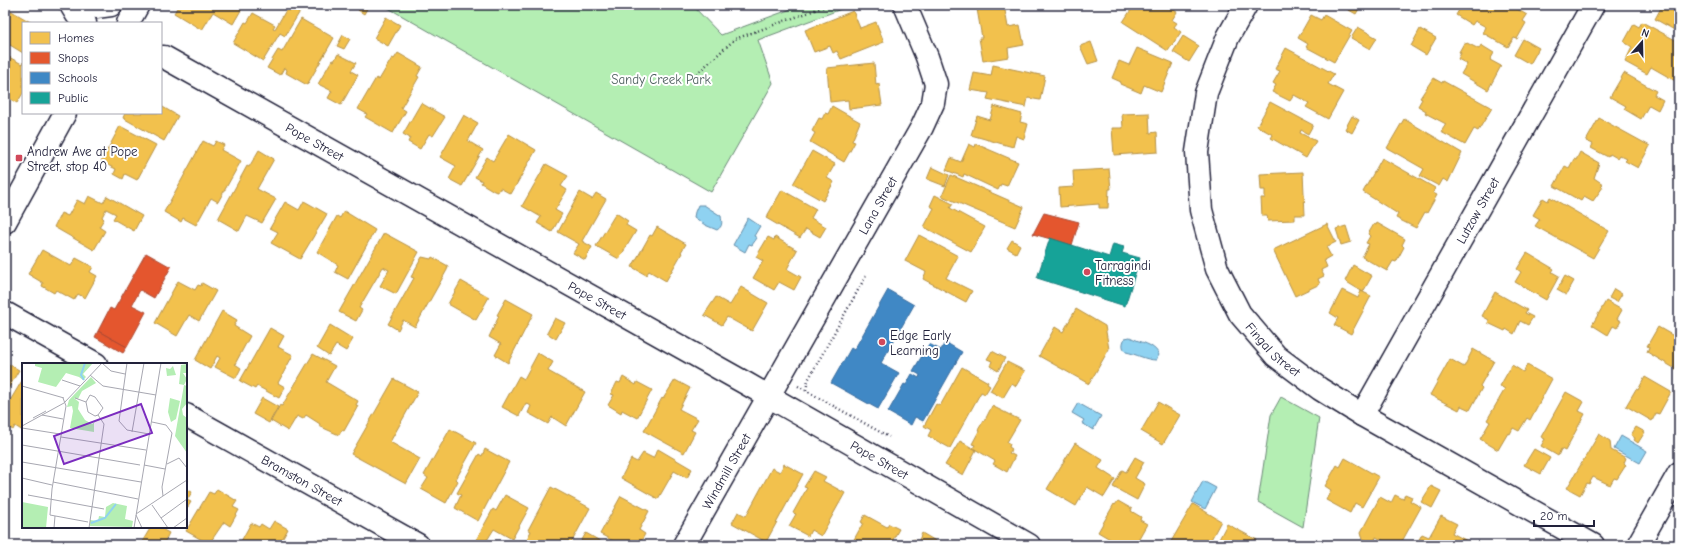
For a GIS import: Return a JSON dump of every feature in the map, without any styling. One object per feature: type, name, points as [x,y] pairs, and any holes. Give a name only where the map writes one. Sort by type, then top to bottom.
[{"type":"street","points":[[71,5],[77,15],[84,22]]},
{"type":"street","points":[[89,5],[96,7],[111,5]]},
{"type":"street","name":"Lana Street","points":[[769,397],[918,134],[933,103],[936,84],[927,57],[905,5]]},
{"type":"street","name":"Fingal Street","points":[[1246,5],[1228,37],[1206,93],[1197,152],[1201,210],[1217,269],[1240,314],[1276,356],[1320,389],[1362,415],[1592,545]]},
{"type":"street","name":"Lutzow Street","points":[[1362,415],[1593,5]]},
{"type":"street","points":[[112,22],[132,14]]},
{"type":"street","name":"Pope Street","points":[[162,56],[1029,545]]},
{"type":"street","points":[[5,222],[66,115]]},
{"type":"street","points":[[5,313],[94,363]]},
{"type":"street","name":"Windmill Street","points":[[684,545],[769,397]]},
{"type":"street","name":"Bramston Street","points":[[187,416],[418,545]]},
{"type":"street","points":[[1638,545],[1679,473]]},
{"type":"path","points":[[691,79],[735,39],[829,5]]},
{"type":"path","points":[[806,390],[808,380],[867,274]]},
{"type":"path","points":[[794,386],[806,390],[889,437]]},
{"type":"green space","name":"Sandy Creek Park","points":[[383,5],[692,5],[721,35],[802,5],[852,5],[758,40],[773,83],[711,192]]},
{"type":"green space","points":[[1281,397],[1319,418],[1303,527],[1258,502],[1271,415]]},
{"type":"water","points":[[698,205],[704,205],[721,216],[722,224],[719,229],[717,230],[705,225],[694,217]]},
{"type":"water","points":[[748,218],[760,226],[754,236],[757,238],[752,245],[749,244],[745,252],[733,245]]},
{"type":"water","points":[[1130,337],[1154,348],[1159,355],[1156,360],[1126,352],[1123,347],[1123,342],[1125,338]]},
{"type":"water","points":[[1078,403],[1101,416],[1093,430],[1082,423],[1084,420],[1072,413]]},
{"type":"water","points":[[1621,436],[1647,451],[1640,463],[1614,449]]},
{"type":"water","points":[[1203,481],[1216,488],[1205,509],[1192,502]]},
{"type":"building: Homes","points":[[179,5],[244,5],[233,24],[213,12],[202,30],[174,13]]},
{"type":"building: Homes","points":[[289,5],[304,5],[285,36],[280,33],[263,61],[233,43],[245,22],[247,23],[253,13],[275,25],[273,28],[275,29]]},
{"type":"building: Homes","points":[[361,5],[369,5],[364,14],[358,10]]},
{"type":"building: Homes","points":[[1004,5],[1008,27],[1020,25],[1024,45],[1008,48],[1009,57],[983,61],[979,38],[982,38],[977,9]]},
{"type":"building: Homes","points":[[1134,5],[1166,5],[1177,12],[1172,20],[1177,23],[1174,27],[1181,32],[1168,51],[1123,22]]},
{"type":"building: Homes","points":[[1340,5],[1366,5],[1364,9],[1360,7],[1356,14]]},
{"type":"building: Homes","points":[[1462,5],[1510,5],[1527,15],[1523,21],[1526,23],[1517,39],[1514,38],[1508,47],[1483,33],[1486,27],[1475,21],[1472,25],[1456,15]]},
{"type":"building: Homes","points":[[1659,5],[1679,5],[1678,32],[1655,19],[1662,6]]},
{"type":"building: Homes","points":[[8,9],[30,22],[22,22],[22,52],[5,42],[5,13]]},
{"type":"building: Homes","points":[[853,11],[860,28],[876,22],[884,42],[841,59],[837,51],[833,53],[830,46],[814,52],[805,30]]},
{"type":"building: Homes","points":[[1311,15],[1321,20],[1324,15],[1352,31],[1334,62],[1306,47],[1308,44],[1298,38]]},
{"type":"building: Homes","points":[[386,17],[400,25],[388,46],[374,38]]},
{"type":"building: Homes","points":[[301,19],[334,38],[307,85],[286,73],[287,70],[284,68],[280,75],[267,68],[278,50],[282,52]]},
{"type":"building: Homes","points":[[1642,22],[1679,42],[1679,83],[1651,67],[1647,74],[1625,62],[1632,47],[1624,42],[1634,24],[1639,27]]},
{"type":"building: Homes","points":[[1358,27],[1377,38],[1370,49],[1351,38]]},
{"type":"building: Homes","points":[[1420,29],[1436,38],[1426,55],[1411,46]]},
{"type":"building: Homes","points":[[343,35],[350,39],[344,49],[337,46]]},
{"type":"building: Homes","points":[[1183,36],[1199,46],[1189,62],[1173,52]]},
{"type":"building: Homes","points":[[1523,39],[1539,48],[1530,64],[1514,55]]},
{"type":"building: Homes","points":[[1091,42],[1098,61],[1088,64],[1080,46]]},
{"type":"building: Homes","points":[[1464,43],[1479,49],[1481,45],[1494,53],[1490,60],[1501,66],[1488,90],[1461,74],[1467,64],[1458,59],[1461,53],[1459,52]]},
{"type":"building: Homes","points":[[1137,48],[1173,63],[1161,92],[1144,85],[1141,93],[1120,84],[1121,82],[1112,78],[1119,61],[1129,65]]},
{"type":"building: Homes","points":[[1286,48],[1334,74],[1328,84],[1343,92],[1328,119],[1306,107],[1309,103],[1294,95],[1290,101],[1272,92],[1276,85],[1273,83],[1280,71],[1275,69]]},
{"type":"building: Homes","points":[[398,53],[422,67],[417,76],[419,77],[401,108],[406,111],[393,133],[365,117],[367,114],[358,109],[376,78],[379,80],[392,58],[394,59]]},
{"type":"building: Homes","points":[[338,54],[356,63],[351,71],[358,75],[341,105],[328,98],[332,91],[318,84],[332,60],[334,61]]},
{"type":"building: Homes","points":[[5,55],[22,64],[22,95],[17,103],[5,96]]},
{"type":"building: Homes","points":[[874,63],[876,85],[879,84],[882,105],[849,109],[848,100],[830,102],[827,68]]},
{"type":"building: Homes","points":[[993,65],[1045,76],[1040,100],[1028,98],[1026,107],[987,99],[989,93],[970,90],[974,73],[991,76]]},
{"type":"building: Homes","points":[[1624,73],[1656,91],[1654,95],[1663,100],[1658,110],[1649,105],[1641,119],[1624,109],[1626,106],[1610,97]]},
{"type":"building: Homes","points":[[1433,78],[1442,83],[1443,81],[1492,108],[1478,131],[1474,129],[1465,145],[1441,132],[1446,124],[1425,113],[1426,111],[1418,106],[1422,99],[1420,98]]},
{"type":"building: Homes","points":[[1270,102],[1313,125],[1308,134],[1301,130],[1300,133],[1316,141],[1306,158],[1271,138],[1273,135],[1257,126]]},
{"type":"building: Homes","points":[[421,103],[445,117],[433,136],[429,134],[420,149],[408,142],[410,138],[403,134]]},
{"type":"building: Homes","points":[[832,106],[860,122],[852,141],[855,142],[844,162],[810,142],[815,133],[812,131],[819,118],[822,119],[825,113],[828,114]]},
{"type":"building: Homes","points":[[994,106],[1022,114],[1020,122],[1028,124],[1024,139],[1016,136],[1013,147],[971,135],[977,116],[990,120]]},
{"type":"building: Homes","points":[[162,107],[178,116],[164,141],[123,118],[125,114],[162,114]]},
{"type":"building: Homes","points":[[1149,113],[1150,133],[1157,132],[1158,152],[1114,155],[1112,128],[1123,128],[1122,114]]},
{"type":"building: Homes","points":[[464,115],[478,123],[468,141],[483,150],[462,186],[449,179],[456,166],[440,157]]},
{"type":"building: Homes","points":[[1352,116],[1359,120],[1352,133],[1345,129]]},
{"type":"building: Homes","points":[[1599,118],[1650,146],[1638,168],[1625,161],[1627,159],[1619,155],[1617,158],[1610,154],[1608,157],[1591,148],[1593,144],[1586,141]]},
{"type":"building: Homes","points":[[1404,119],[1462,153],[1448,182],[1443,179],[1439,186],[1420,176],[1424,169],[1387,148]]},
{"type":"building: Homes","points":[[120,126],[156,145],[137,180],[125,174],[123,179],[114,174],[116,169],[101,162]]},
{"type":"building: Homes","points":[[509,134],[536,150],[511,194],[500,188],[498,192],[494,191],[481,183],[482,181],[475,177],[487,157],[493,161]]},
{"type":"building: Homes","points":[[203,141],[213,146],[216,141],[224,145],[221,150],[241,161],[218,202],[211,198],[196,225],[183,218],[181,222],[164,212]]},
{"type":"building: Homes","points":[[969,144],[975,147],[976,144],[1018,162],[1007,186],[1001,184],[998,190],[964,174],[963,177],[946,170],[951,158],[961,162]]},
{"type":"building: Homes","points":[[259,150],[274,159],[257,189],[276,199],[262,223],[247,216],[239,231],[218,219],[247,166],[249,167]]},
{"type":"building: Homes","points":[[812,151],[835,164],[827,178],[834,182],[823,201],[793,184]]},
{"type":"building: Homes","points":[[1580,152],[1599,163],[1594,178],[1603,184],[1601,186],[1603,187],[1593,201],[1584,196],[1581,201],[1554,186],[1565,166],[1569,168],[1574,159],[1576,160]]},
{"type":"building: Homes","points":[[1382,158],[1435,188],[1433,193],[1437,195],[1427,213],[1425,212],[1416,228],[1396,218],[1398,214],[1363,192]]},
{"type":"building: Homes","points":[[546,164],[568,176],[561,186],[567,190],[555,210],[562,214],[552,232],[537,223],[541,217],[522,206]]},
{"type":"building: Homes","points":[[932,167],[949,175],[945,186],[927,179]]},
{"type":"building: Homes","points":[[1109,169],[1111,189],[1109,189],[1108,208],[1099,208],[1099,204],[1060,207],[1059,188],[1074,187],[1073,171]]},
{"type":"building: Homes","points":[[1303,172],[1305,215],[1295,215],[1295,220],[1268,221],[1267,216],[1262,216],[1261,198],[1265,198],[1265,190],[1261,190],[1260,174]]},
{"type":"building: Homes","points":[[1679,173],[1679,182],[1675,180]]},
{"type":"building: Homes","points":[[951,175],[1024,207],[1015,227],[942,196]]},
{"type":"building: Homes","points":[[782,190],[816,209],[811,218],[826,227],[820,237],[806,229],[800,238],[766,218]]},
{"type":"building: Homes","points":[[580,192],[592,199],[596,193],[606,199],[582,241],[592,247],[585,260],[573,253],[579,244],[558,232]]},
{"type":"building: Homes","points":[[935,195],[953,204],[950,208],[985,227],[971,252],[924,227],[934,208],[930,206]]},
{"type":"building: Homes","points":[[89,196],[103,203],[107,196],[142,216],[134,231],[113,219],[116,214],[106,209],[102,217],[104,219],[99,227],[105,231],[94,250],[54,227],[61,213],[68,216],[77,200],[85,204]]},
{"type":"building: Homes","points":[[1550,197],[1609,231],[1593,258],[1535,226],[1540,219],[1533,215],[1543,198],[1548,201]]},
{"type":"building: Homes","points":[[304,201],[327,214],[300,259],[271,243],[278,232],[270,228],[285,202],[299,210]]},
{"type":"building: Homes","points":[[344,211],[375,230],[348,279],[335,272],[338,265],[317,252],[337,216],[340,218]]},
{"type":"building: Homes","points":[[616,213],[628,221],[626,225],[636,231],[619,259],[596,246]]},
{"type":"building: Homes","points":[[1377,223],[1405,239],[1402,245],[1404,247],[1396,262],[1393,261],[1387,271],[1362,257],[1369,244],[1366,243],[1370,236],[1368,234],[1374,224],[1376,225]]},
{"type":"building: Homes","points":[[1327,224],[1336,242],[1326,247],[1331,256],[1324,260],[1327,267],[1321,270],[1324,276],[1318,279],[1320,284],[1295,296],[1273,250]]},
{"type":"building: Homes","points":[[1346,226],[1351,242],[1341,245],[1336,229]]},
{"type":"building: Homes","points":[[657,227],[686,244],[666,281],[649,271],[646,275],[632,267],[650,235],[652,236]]},
{"type":"building: Homes","points":[[384,233],[419,252],[396,294],[380,286],[389,270],[383,267],[359,308],[362,310],[356,321],[339,312]]},
{"type":"building: Homes","points":[[919,235],[958,256],[946,278],[972,291],[966,302],[923,279],[926,272],[905,261]]},
{"type":"building: Homes","points":[[768,237],[774,240],[775,237],[797,250],[787,269],[801,277],[794,290],[779,282],[774,290],[753,278],[763,261],[756,257]]},
{"type":"building: Homes","points":[[1012,240],[1020,245],[1016,253],[1007,248]]},
{"type":"building: Homes","points":[[42,250],[71,266],[76,258],[93,267],[90,272],[97,276],[85,298],[78,294],[74,300],[56,290],[54,293],[42,286],[43,283],[28,274]]},
{"type":"building: Homes","points":[[1527,253],[1554,269],[1552,272],[1559,276],[1546,300],[1515,282],[1521,272],[1517,269]]},
{"type":"building: Homes","points":[[422,257],[431,259],[432,257],[448,266],[447,270],[415,327],[403,320],[398,330],[388,324],[414,278],[411,277]]},
{"type":"building: Homes","points":[[1353,265],[1372,276],[1363,292],[1345,281]]},
{"type":"building: Homes","points":[[1565,276],[1574,281],[1566,295],[1557,290]]},
{"type":"building: Homes","points":[[178,281],[195,290],[198,285],[201,286],[202,283],[216,291],[199,321],[189,315],[177,336],[155,323]]},
{"type":"building: Homes","points":[[461,281],[489,297],[476,320],[448,304]]},
{"type":"building: Homes","points":[[741,287],[768,303],[752,331],[727,317],[722,325],[704,315],[716,297],[730,305]]},
{"type":"building: Homes","points":[[1614,289],[1622,294],[1617,302],[1609,298]]},
{"type":"building: Homes","points":[[1342,290],[1358,298],[1361,291],[1371,296],[1351,334],[1334,325],[1338,318],[1330,313]]},
{"type":"building: Homes","points":[[1495,292],[1527,310],[1525,313],[1533,317],[1528,325],[1520,321],[1514,334],[1506,329],[1505,331],[1488,323],[1489,320],[1482,316]]},
{"type":"building: Homes","points":[[506,299],[533,314],[508,363],[495,355],[501,344],[489,337],[499,316],[497,315]]},
{"type":"building: Homes","points":[[1606,301],[1622,310],[1617,319],[1621,321],[1617,328],[1613,326],[1608,335],[1592,325]]},
{"type":"building: Homes","points":[[1076,309],[1105,326],[1109,349],[1089,384],[1039,356],[1055,327],[1063,332]]},
{"type":"building: Homes","points":[[222,311],[237,320],[234,326],[250,336],[235,364],[241,368],[236,378],[215,367],[220,358],[217,356],[210,369],[195,360]]},
{"type":"building: Homes","points":[[555,318],[565,323],[556,339],[547,333]]},
{"type":"building: Homes","points":[[330,325],[353,339],[346,351],[336,345],[329,356],[317,348]]},
{"type":"building: Homes","points":[[1658,327],[1679,339],[1679,371],[1647,352],[1649,347],[1647,346]]},
{"type":"building: Homes","points":[[270,328],[284,336],[278,347],[293,355],[278,383],[285,387],[279,398],[257,386],[255,389],[240,381]]},
{"type":"building: Homes","points":[[1473,349],[1494,361],[1480,386],[1482,388],[1470,410],[1461,406],[1459,410],[1430,395],[1450,359],[1464,367]]},
{"type":"building: Homes","points":[[992,351],[1005,358],[998,371],[990,366],[992,361],[987,359]]},
{"type":"building: Homes","points":[[538,353],[553,362],[548,371],[585,392],[566,426],[552,417],[548,424],[528,413],[531,406],[526,403],[519,416],[502,407],[519,376],[524,379]]},
{"type":"building: Homes","points":[[313,354],[335,366],[326,382],[358,401],[356,405],[358,406],[344,431],[342,430],[339,435],[319,426],[320,424],[306,415],[303,419],[297,416],[288,431],[271,421],[280,405],[282,406]]},
{"type":"building: Homes","points":[[5,362],[19,370],[8,389],[5,388]]},
{"type":"building: Homes","points":[[1007,362],[1025,371],[1016,386],[1012,383],[1003,398],[990,391]]},
{"type":"building: Homes","points":[[1512,365],[1523,372],[1527,365],[1552,379],[1530,420],[1527,418],[1519,431],[1513,428],[1510,434],[1508,433],[1498,450],[1480,439],[1490,422],[1487,420],[1505,389],[1500,386]]},
{"type":"building: Homes","points":[[962,367],[988,382],[987,384],[990,386],[985,394],[981,392],[950,448],[928,436],[931,430],[924,426],[936,404],[940,406]]},
{"type":"building: Homes","points":[[623,377],[636,385],[637,382],[652,390],[637,418],[622,410],[621,413],[608,405],[614,395],[611,394],[617,382],[620,383]]},
{"type":"building: Homes","points":[[1645,377],[1671,392],[1659,414],[1656,413],[1652,421],[1626,406],[1636,389],[1638,390]]},
{"type":"building: Homes","points":[[394,379],[418,392],[390,442],[420,459],[406,484],[351,454]]},
{"type":"building: Homes","points":[[675,380],[690,388],[679,409],[698,419],[691,430],[695,432],[684,453],[644,431],[662,398],[663,399]]},
{"type":"building: Homes","points":[[22,381],[22,430],[15,426],[13,430],[5,425],[5,409]]},
{"type":"building: Homes","points":[[1566,392],[1584,402],[1579,411],[1585,414],[1565,451],[1561,449],[1558,456],[1541,446],[1545,439],[1541,437]]},
{"type":"building: Homes","points":[[262,398],[278,407],[269,423],[253,414]]},
{"type":"building: Homes","points":[[1158,402],[1180,415],[1163,444],[1141,431]]},
{"type":"building: Homes","points":[[992,406],[1020,420],[1007,442],[1010,444],[1009,447],[1012,449],[1009,453],[1015,456],[1007,472],[993,464],[995,461],[973,448],[975,445],[972,444],[979,431],[978,430]]},
{"type":"building: Homes","points":[[1636,427],[1645,432],[1638,443],[1631,435]]},
{"type":"building: Homes","points":[[450,429],[476,443],[456,479],[458,481],[446,503],[421,489],[428,478],[424,475]]},
{"type":"building: Homes","points":[[1599,434],[1610,441],[1611,450],[1626,458],[1624,463],[1626,465],[1617,479],[1614,478],[1610,485],[1593,477],[1589,484],[1587,483],[1580,495],[1567,488]]},
{"type":"building: Homes","points":[[960,441],[976,450],[963,475],[945,465]]},
{"type":"building: Homes","points":[[1075,443],[1103,460],[1098,468],[1115,479],[1104,497],[1087,487],[1076,506],[1047,489]]},
{"type":"building: Homes","points":[[485,449],[509,462],[478,521],[455,508],[461,495],[457,493],[479,454],[482,456]]},
{"type":"building: Homes","points":[[658,449],[692,469],[687,478],[674,471],[658,499],[621,478],[631,459],[637,462],[643,453],[653,458]]},
{"type":"building: Homes","points":[[1534,449],[1550,458],[1541,474],[1524,465]]},
{"type":"building: Homes","points":[[1135,457],[1144,462],[1135,478],[1145,484],[1137,500],[1113,487],[1122,470],[1126,472]]},
{"type":"building: Homes","points":[[1345,458],[1379,477],[1362,507],[1355,503],[1350,513],[1326,500],[1331,490],[1325,486],[1337,465],[1340,467]]},
{"type":"building: Homes","points":[[784,464],[803,474],[766,542],[732,523],[738,512],[746,516],[772,468],[780,472]]},
{"type":"building: Homes","points":[[814,471],[826,477],[823,481],[845,493],[821,536],[811,530],[808,536],[789,526],[796,514],[793,513],[807,488],[804,487]]},
{"type":"building: Homes","points":[[1431,486],[1441,491],[1432,508],[1421,502]]},
{"type":"building: Homes","points":[[551,487],[590,508],[570,545],[538,545],[527,539],[531,531],[528,530]]},
{"type":"building: Homes","points":[[217,489],[237,501],[233,507],[239,510],[230,526],[224,522],[209,544],[186,531],[209,492],[214,494]]},
{"type":"building: Homes","points":[[187,490],[192,492],[187,500]]},
{"type":"building: Homes","points":[[1405,494],[1412,497],[1410,501],[1421,507],[1400,545],[1392,545],[1376,537],[1375,540],[1368,541],[1363,539],[1361,532],[1380,497],[1391,503],[1395,495],[1403,499]]},
{"type":"building: Homes","points":[[505,495],[529,508],[512,539],[494,529],[484,545],[476,540],[493,509],[496,511]]},
{"type":"building: Homes","points":[[621,496],[649,511],[639,530],[645,534],[639,545],[621,545],[600,534]]},
{"type":"building: Homes","points":[[187,500],[191,502],[187,508]]},
{"type":"building: Homes","points":[[1118,501],[1132,509],[1131,511],[1141,517],[1140,520],[1147,524],[1135,545],[1120,545],[1098,532],[1114,504],[1115,505]]},
{"type":"building: Homes","points":[[1193,504],[1221,521],[1208,545],[1169,545]]},
{"type":"building: Homes","points":[[865,515],[887,527],[889,524],[899,529],[890,545],[851,545],[863,523],[861,522]]},
{"type":"building: Homes","points":[[1441,516],[1457,524],[1452,533],[1469,542],[1467,545],[1416,545],[1422,534],[1429,537]]},
{"type":"building: Homes","points":[[274,521],[288,529],[279,545],[239,545],[251,523],[259,527],[261,524],[269,529]]},
{"type":"building: Homes","points":[[1227,524],[1257,540],[1254,545],[1216,545]]},
{"type":"building: Homes","points":[[150,528],[160,528],[169,533],[163,545],[147,545],[142,542]]},
{"type":"building: Homes","points":[[586,533],[607,545],[579,545]]},
{"type":"building: Homes","points":[[922,533],[939,543],[939,545],[899,545],[902,541],[911,544],[914,539],[918,542]]},
{"type":"building: Shops","points":[[1044,213],[1079,222],[1072,245],[1033,234]]},
{"type":"building: Shops","points":[[146,253],[171,267],[154,298],[140,290],[132,305],[146,312],[127,347],[98,331],[110,308],[114,310]]},
{"type":"building: Shops","points":[[98,331],[127,347],[123,353],[95,337]]},
{"type":"building: Schools","points":[[888,290],[914,305],[881,363],[899,373],[878,409],[831,383],[851,348],[854,350]]},
{"type":"building: Schools","points":[[945,342],[962,352],[923,421],[915,417],[911,425],[888,412],[904,384],[906,385],[912,374],[919,378],[920,375],[913,371],[929,344],[941,350]]},
{"type":"building: Public","name":"Tarragindi Fitness","points":[[1050,238],[1109,257],[1113,244],[1124,247],[1122,253],[1140,258],[1125,306],[1037,278]]},
{"type":"place","name":"Andrew Ave at Pope Street, stop 40","points":[[19,158]]},
{"type":"place","name":"Tarragindi Fitness","points":[[1087,272]]},
{"type":"place","name":"Edge Early Learning","points":[[882,342]]}]
